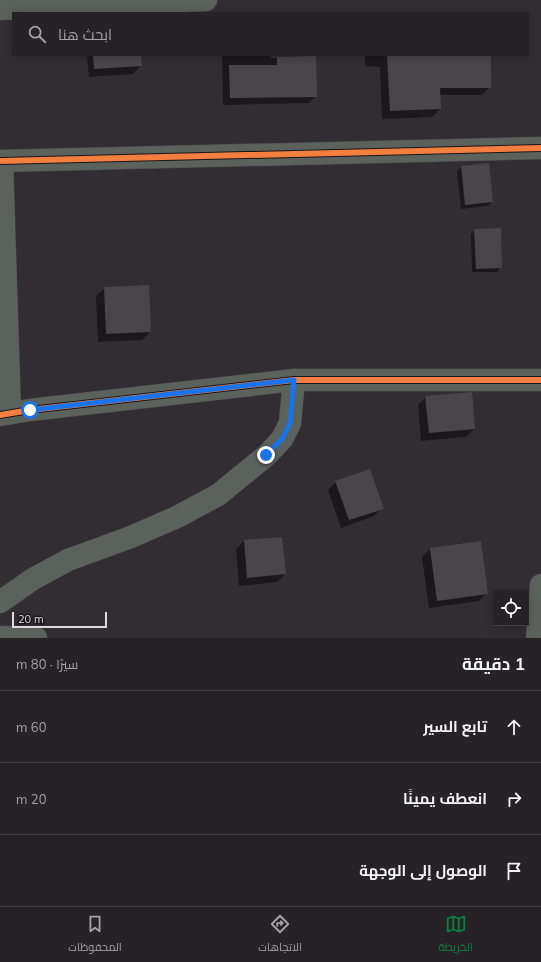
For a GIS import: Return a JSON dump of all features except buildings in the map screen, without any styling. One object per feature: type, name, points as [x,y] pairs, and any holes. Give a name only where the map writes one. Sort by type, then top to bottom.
[{"type":"street","points":[[0,9],[206,0]]},
{"type":"street","points":[[541,148],[1,161],[5,414],[294,380],[541,380]]},
{"type":"street","points":[[0,602],[33,579],[68,560],[138,534],[177,517],[218,495],[266,455],[282,439],[290,423],[294,380]]},
{"type":"street","points":[[537,638],[541,584]]},
{"type":"street","points":[[0,638],[36,638]]},
{"type":"cycle path","points":[[0,161],[541,148]]},
{"type":"cycle path","points":[[0,415],[30,410],[294,380],[541,380]]},
{"type":"route","points":[[30,410],[294,380],[290,423],[282,439],[266,455]]}]
